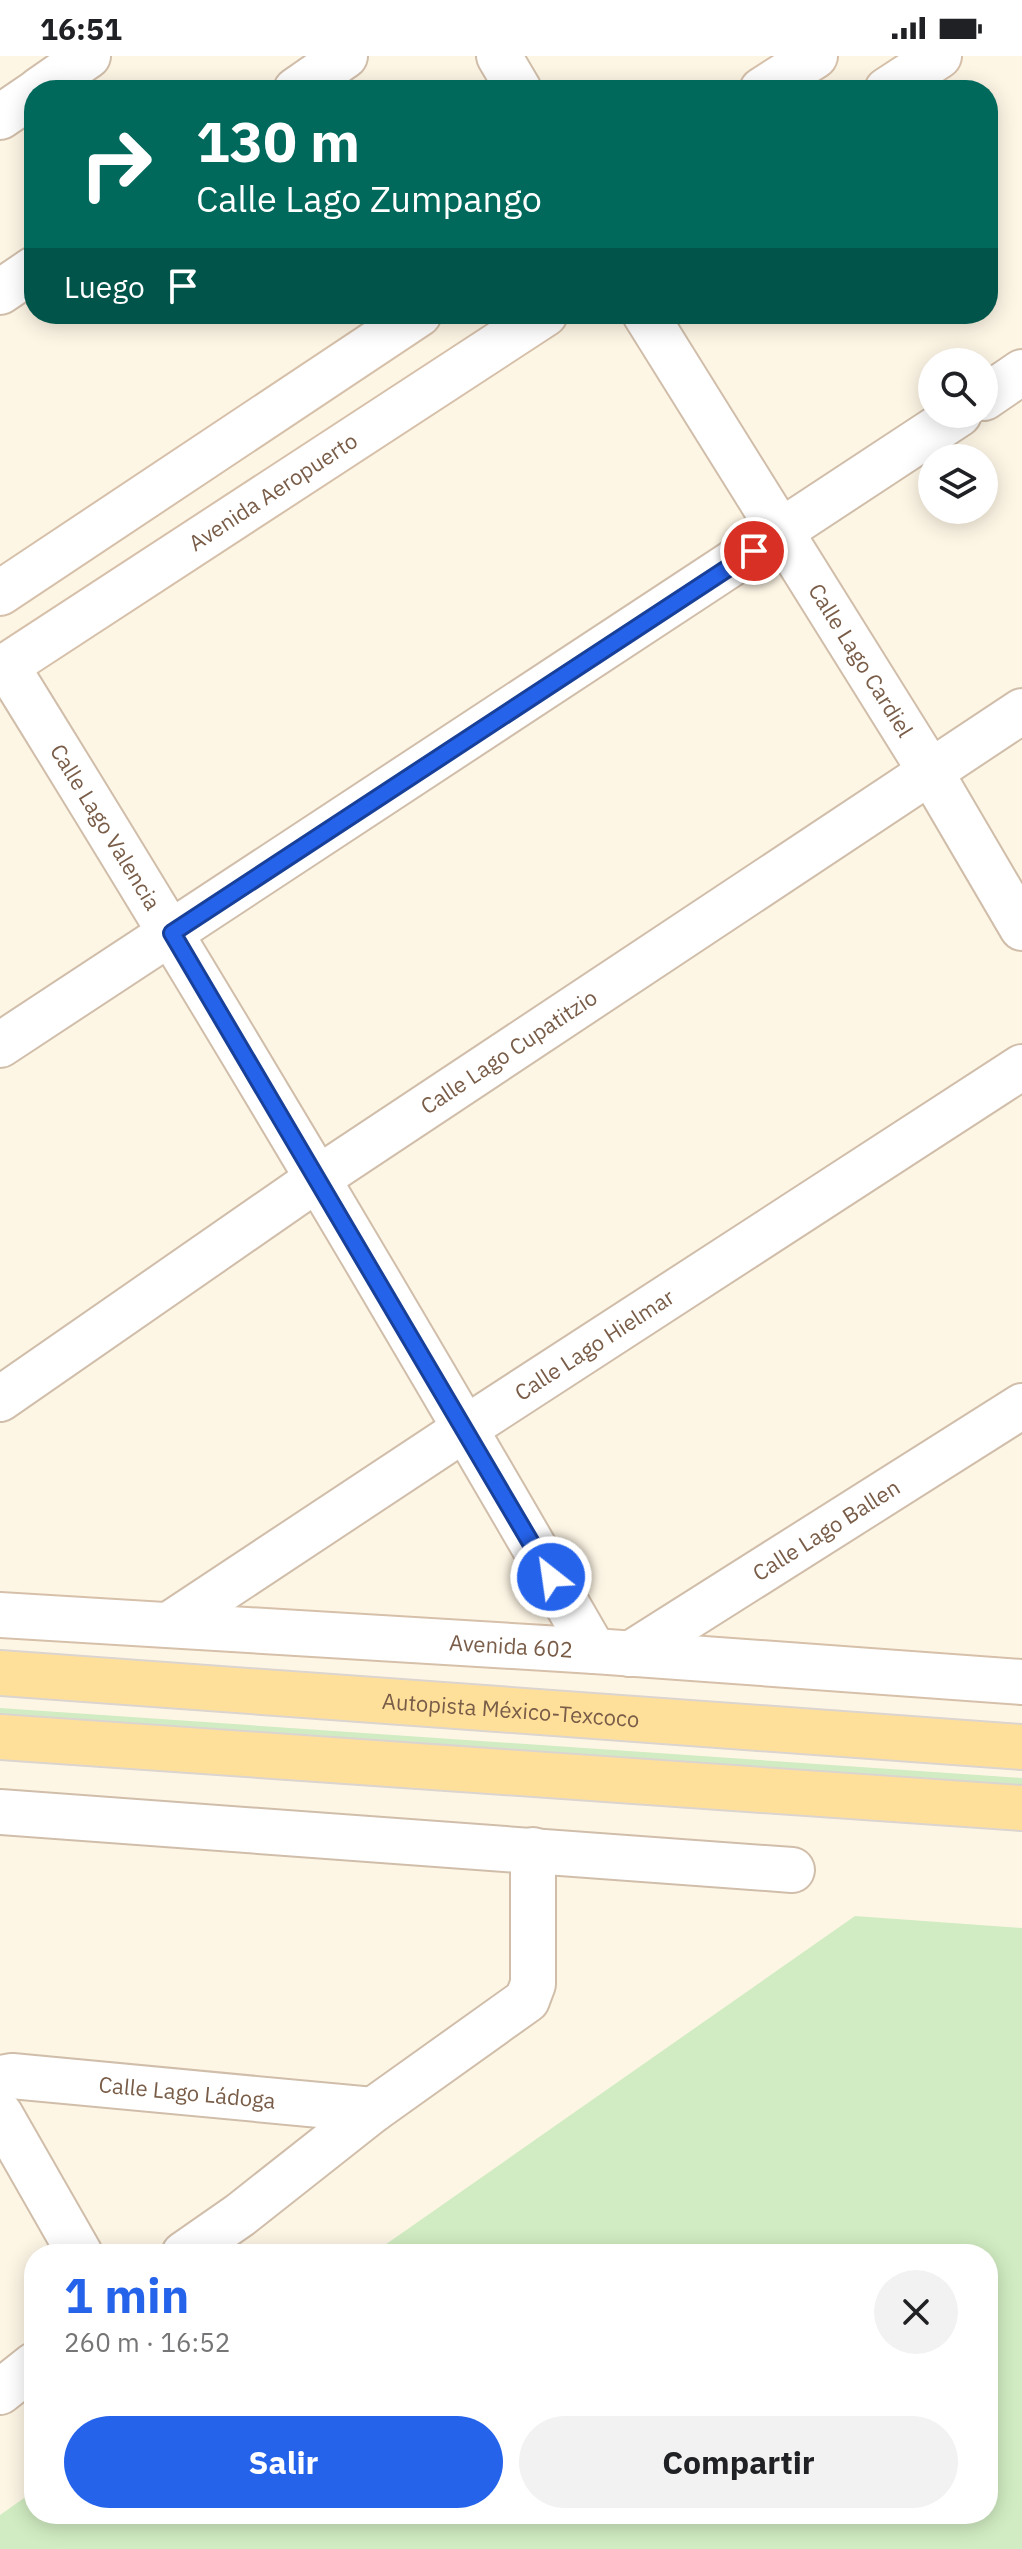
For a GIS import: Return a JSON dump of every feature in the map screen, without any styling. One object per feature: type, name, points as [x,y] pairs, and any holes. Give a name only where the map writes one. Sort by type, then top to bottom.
[{"type":"main road","name":"Autopista México-Texcoco","points":[[0,1673],[1022,1747]]},
{"type":"main road","points":[[0,1737],[1022,1808]]},
{"type":"street","points":[[53,80],[88,56]]},
{"type":"street","points":[[310,80],[345,56]]},
{"type":"street","points":[[499,56],[513,80]]},
{"type":"street","points":[[778,80],[815,56]]},
{"type":"street","points":[[902,80],[939,56]]},
{"type":"street","points":[[0,117],[24,101]]},
{"type":"street","points":[[0,292],[24,276]]},
{"type":"street","points":[[0,593],[404,324]]},
{"type":"street","name":"Avenida Aeropuerto","points":[[3,668],[530,324]]},
{"type":"street","name":"Calle Lago Cardiel","points":[[651,324],[930,771],[1022,928]]},
{"type":"street","points":[[998,388],[1022,372]]},
{"type":"street","points":[[277,408],[311,468]]},
{"type":"street","points":[[0,1045],[938,428]]},
{"type":"street","name":"Calle Lago Valencia","points":[[3,668],[172,933],[466,1428],[612,1652]]},
{"type":"street","name":"Calle Lago Cupatitzio","points":[[0,1399],[317,1179],[1022,711]]},
{"type":"street","name":"Calle Lago Hielmar","points":[[170,1624],[1022,1067]]},
{"type":"street","name":"Calle Lago Ballen","points":[[612,1652],[1022,1406]]},
{"type":"street","name":"Avenida 602","points":[[0,1615],[612,1652],[1022,1682]]},
{"type":"street","points":[[0,1812],[792,1870]]},
{"type":"street","points":[[198,2244],[373,2110],[527,2000],[533,1984],[533,1850]]},
{"type":"street","name":"Calle Lago Ládoga","points":[[0,2078],[12,2076],[373,2110]]},
{"type":"street","points":[[0,2114],[74,2244]]},
{"type":"street","points":[[0,2392],[24,2373]]},
{"type":"green space","points":[[0,1708],[1022,1778],[1022,1790],[0,1718]]},
{"type":"green space","points":[[855,1916],[1022,1928],[1022,2549],[0,2549],[0,2515],[24,2498],[24,2524],[998,2524],[998,2244],[386,2244]]},
{"type":"route","points":[[551,1577],[172,933],[754,551]]}]
